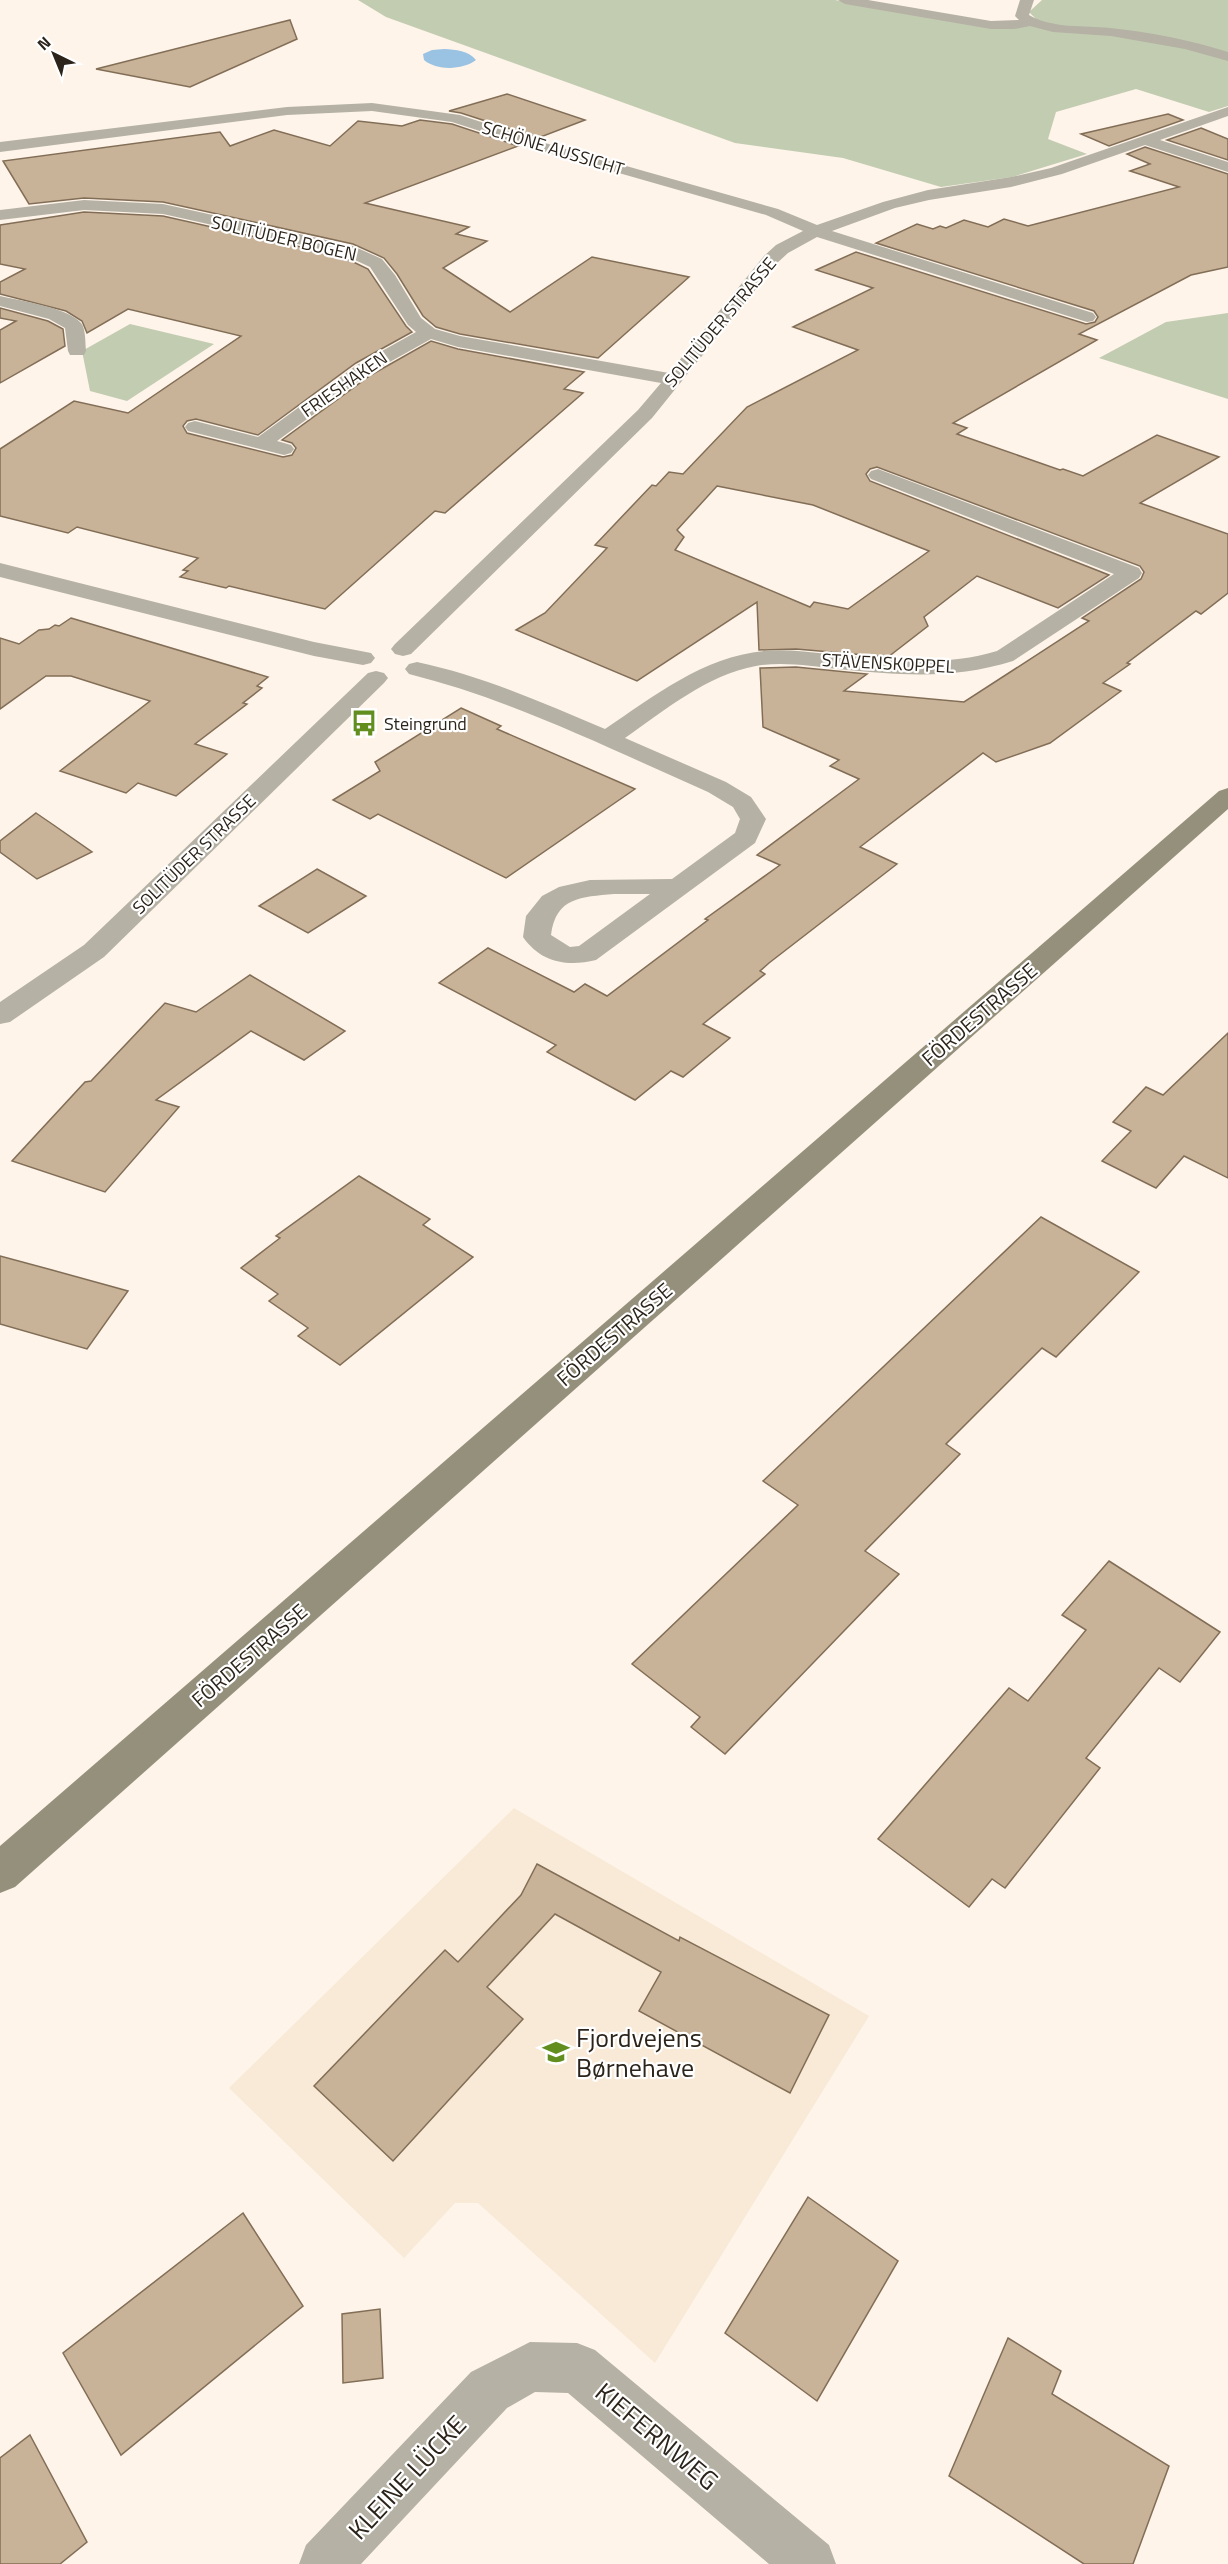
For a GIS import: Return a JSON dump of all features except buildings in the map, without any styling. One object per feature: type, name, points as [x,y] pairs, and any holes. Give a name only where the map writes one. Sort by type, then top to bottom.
[{"type":"main road","name":"FÖRDESTRASSE","points":[[0,1873],[1228,796]]},
{"type":"street","points":[[845,0],[991,25],[1014,26],[1029,22],[1055,27],[1113,32],[1228,57]]},
{"type":"street","points":[[1027,0],[1022,16],[1029,22]]},
{"type":"street","name":"SCHÖNE AUSSICHT","points":[[0,147],[287,111],[372,106],[455,118],[540,146],[772,212],[816,231],[1087,317]]},
{"type":"street","name":"SOLITÜDER STRASSE","points":[[0,1015],[94,951],[370,668],[380,650],[403,649],[645,414],[770,260],[799,238],[889,205],[928,195],[1011,182],[1056,171],[1228,111]]},
{"type":"street","points":[[1145,140],[1228,167]]},
{"type":"street","name":"SOLITÜDER BOGEN","points":[[0,215],[73,206],[128,206],[163,209],[347,250],[376,263],[414,321],[429,333]]},
{"type":"street","points":[[0,301],[54,315],[74,326],[77,351]]},
{"type":"street","points":[[429,333],[458,341],[672,380]]},
{"type":"street","name":"FRIESHAKEN","points":[[262,443],[368,365],[397,347],[429,333]]},
{"type":"street","points":[[195,427],[285,450]]},
{"type":"street","name":"STÄVENSKOPPEL","points":[[607,739],[704,676],[755,659],[784,657],[921,668],[959,668],[985,664],[1005,656],[1131,573],[878,475]]},
{"type":"street","points":[[0,570],[314,649],[399,678],[417,669],[446,674],[477,684],[607,739],[717,787],[742,802],[753,819],[746,837],[678,887],[586,954],[567,956],[551,949],[537,937],[536,924],[543,910],[564,894],[586,887],[678,887]]},
{"type":"street","points":[[403,649],[418,658],[420,663],[417,669]]},
{"type":"street","name":"KIEFERNWEG","points":[[489,2390],[530,2367],[577,2368],[810,2564]]},
{"type":"street","name":"KLEINE LÜCKE","points":[[325,2564],[489,2390]]},
{"type":"shaded area","name":"Fjordvejens Børnehave","points":[[514,1808],[869,2016],[655,2363],[478,2203],[455,2203],[404,2258],[229,2088]]},
{"type":"green space","points":[[358,0],[835,0],[992,27],[1037,20],[1029,12],[1042,0],[1228,0],[1228,106],[1209,112],[1136,89],[1056,112],[1048,139],[1087,154],[1012,177],[941,187],[843,158],[735,143],[386,17]]},
{"type":"green space","points":[[1228,313],[1228,399],[1099,358],[1166,322]]},
{"type":"green space","points":[[130,324],[214,344],[127,401],[90,391],[82,351]]},
{"type":"water","points":[[432,50],[466,52],[476,60],[464,66],[450,68],[429,64],[424,60],[423,54]]},
{"type":"place","name":"Steingrund","points":[[364,723]]},
{"type":"place","name":"Fjordvejens Børnehave","points":[[556,2052]]}]
